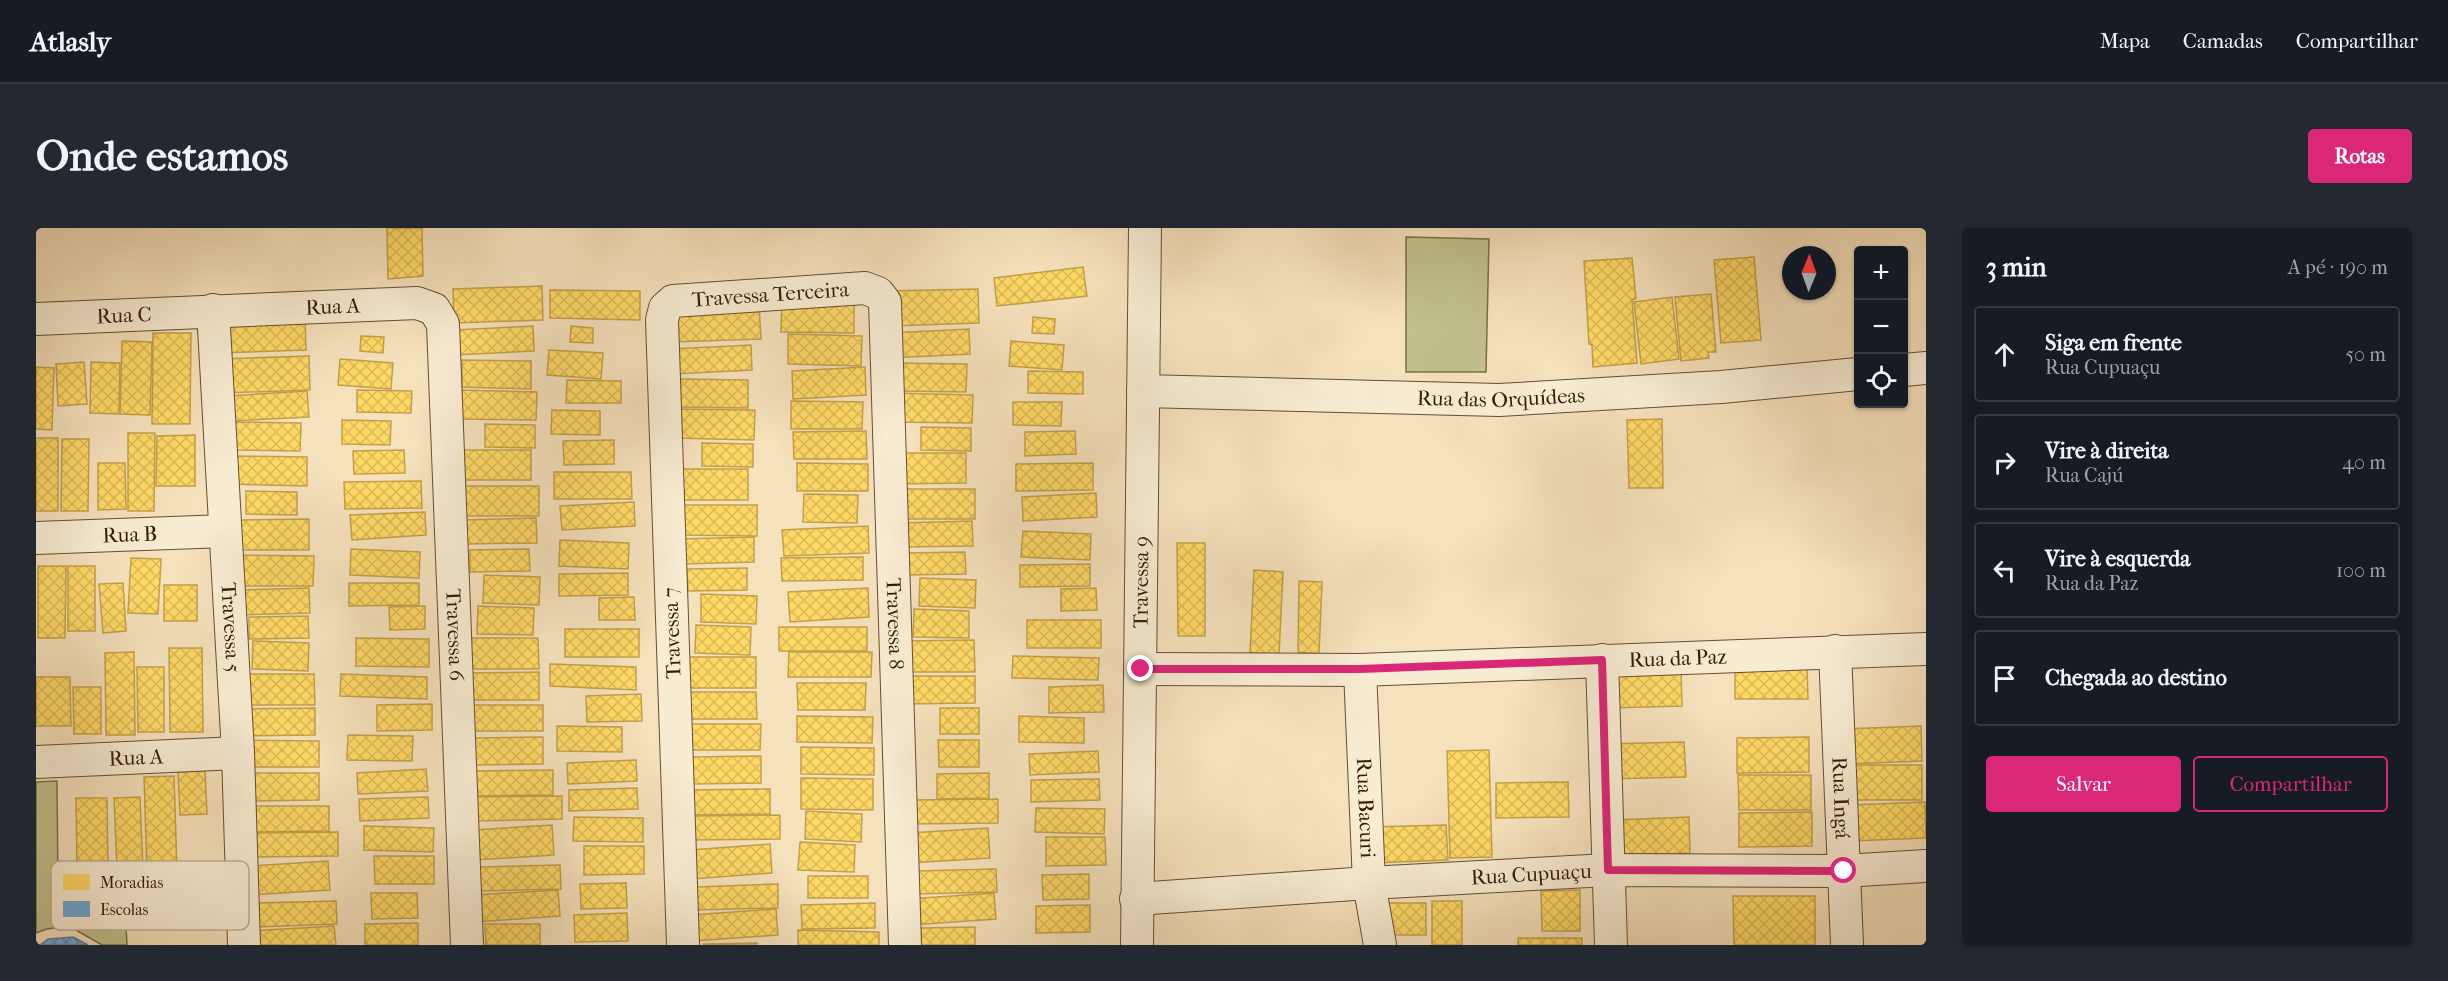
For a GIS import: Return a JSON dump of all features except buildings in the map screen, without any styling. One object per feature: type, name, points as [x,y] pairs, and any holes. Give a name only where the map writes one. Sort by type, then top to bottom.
[{"type":"street","name":"Travessa 9","points":[[1137,945],[1144,241]]},
{"type":"street","name":"Travessa Terceira","points":[[662,320],[665,308],[673,301],[865,288],[878,293],[885,302]]},
{"type":"street","name":"Travessa 8","points":[[885,302],[905,945]]},
{"type":"street","name":"Rua A","points":[[213,310],[417,303],[434,309],[443,324]]},
{"type":"street","name":"Rua C","points":[[36,319],[213,310]]},
{"type":"street","name":"Travessa 5","points":[[213,310],[238,753],[241,861]]},
{"type":"street","name":"Travessa 7","points":[[662,320],[683,945]]},
{"type":"street","name":"Travessa 6","points":[[443,324],[467,945]]},
{"type":"street","points":[[1908,370],[1926,368]]},
{"type":"street","name":"Rua das Orquídeas","points":[[1143,391],[1499,400],[1721,387],[1854,374]]},
{"type":"street","name":"Rua B","points":[[36,538],[225,531]]},
{"type":"street","name":"Rua da Paz","points":[[1141,669],[1360,669],[1926,649]]},
{"type":"street","name":"Rua Ingá","points":[[1835,651],[1847,945]]},
{"type":"street","points":[[1602,660],[1611,945]]},
{"type":"street","name":"Rua Bacuri","points":[[1360,669],[1369,883],[1380,945]]},
{"type":"street","name":"Rua A","points":[[36,762],[238,753]]},
{"type":"street","name":"Rua Cupuaçu","points":[[1136,899],[1608,870],[1844,871],[1926,866]]},
{"type":"street","name":"Travessa 5","points":[[244,930],[244,945]]},
{"type":"green space","points":[[1406,237],[1489,239],[1486,372],[1406,372]]},
{"type":"green space","points":[[57,781],[58,861],[51,861],[51,928],[36,933],[36,782]]},
{"type":"green space","points":[[76,930],[126,930],[127,945],[102,945]]},
{"type":"route","points":[[1141,669],[1360,669],[1602,660],[1608,870],[1844,871]]}]
